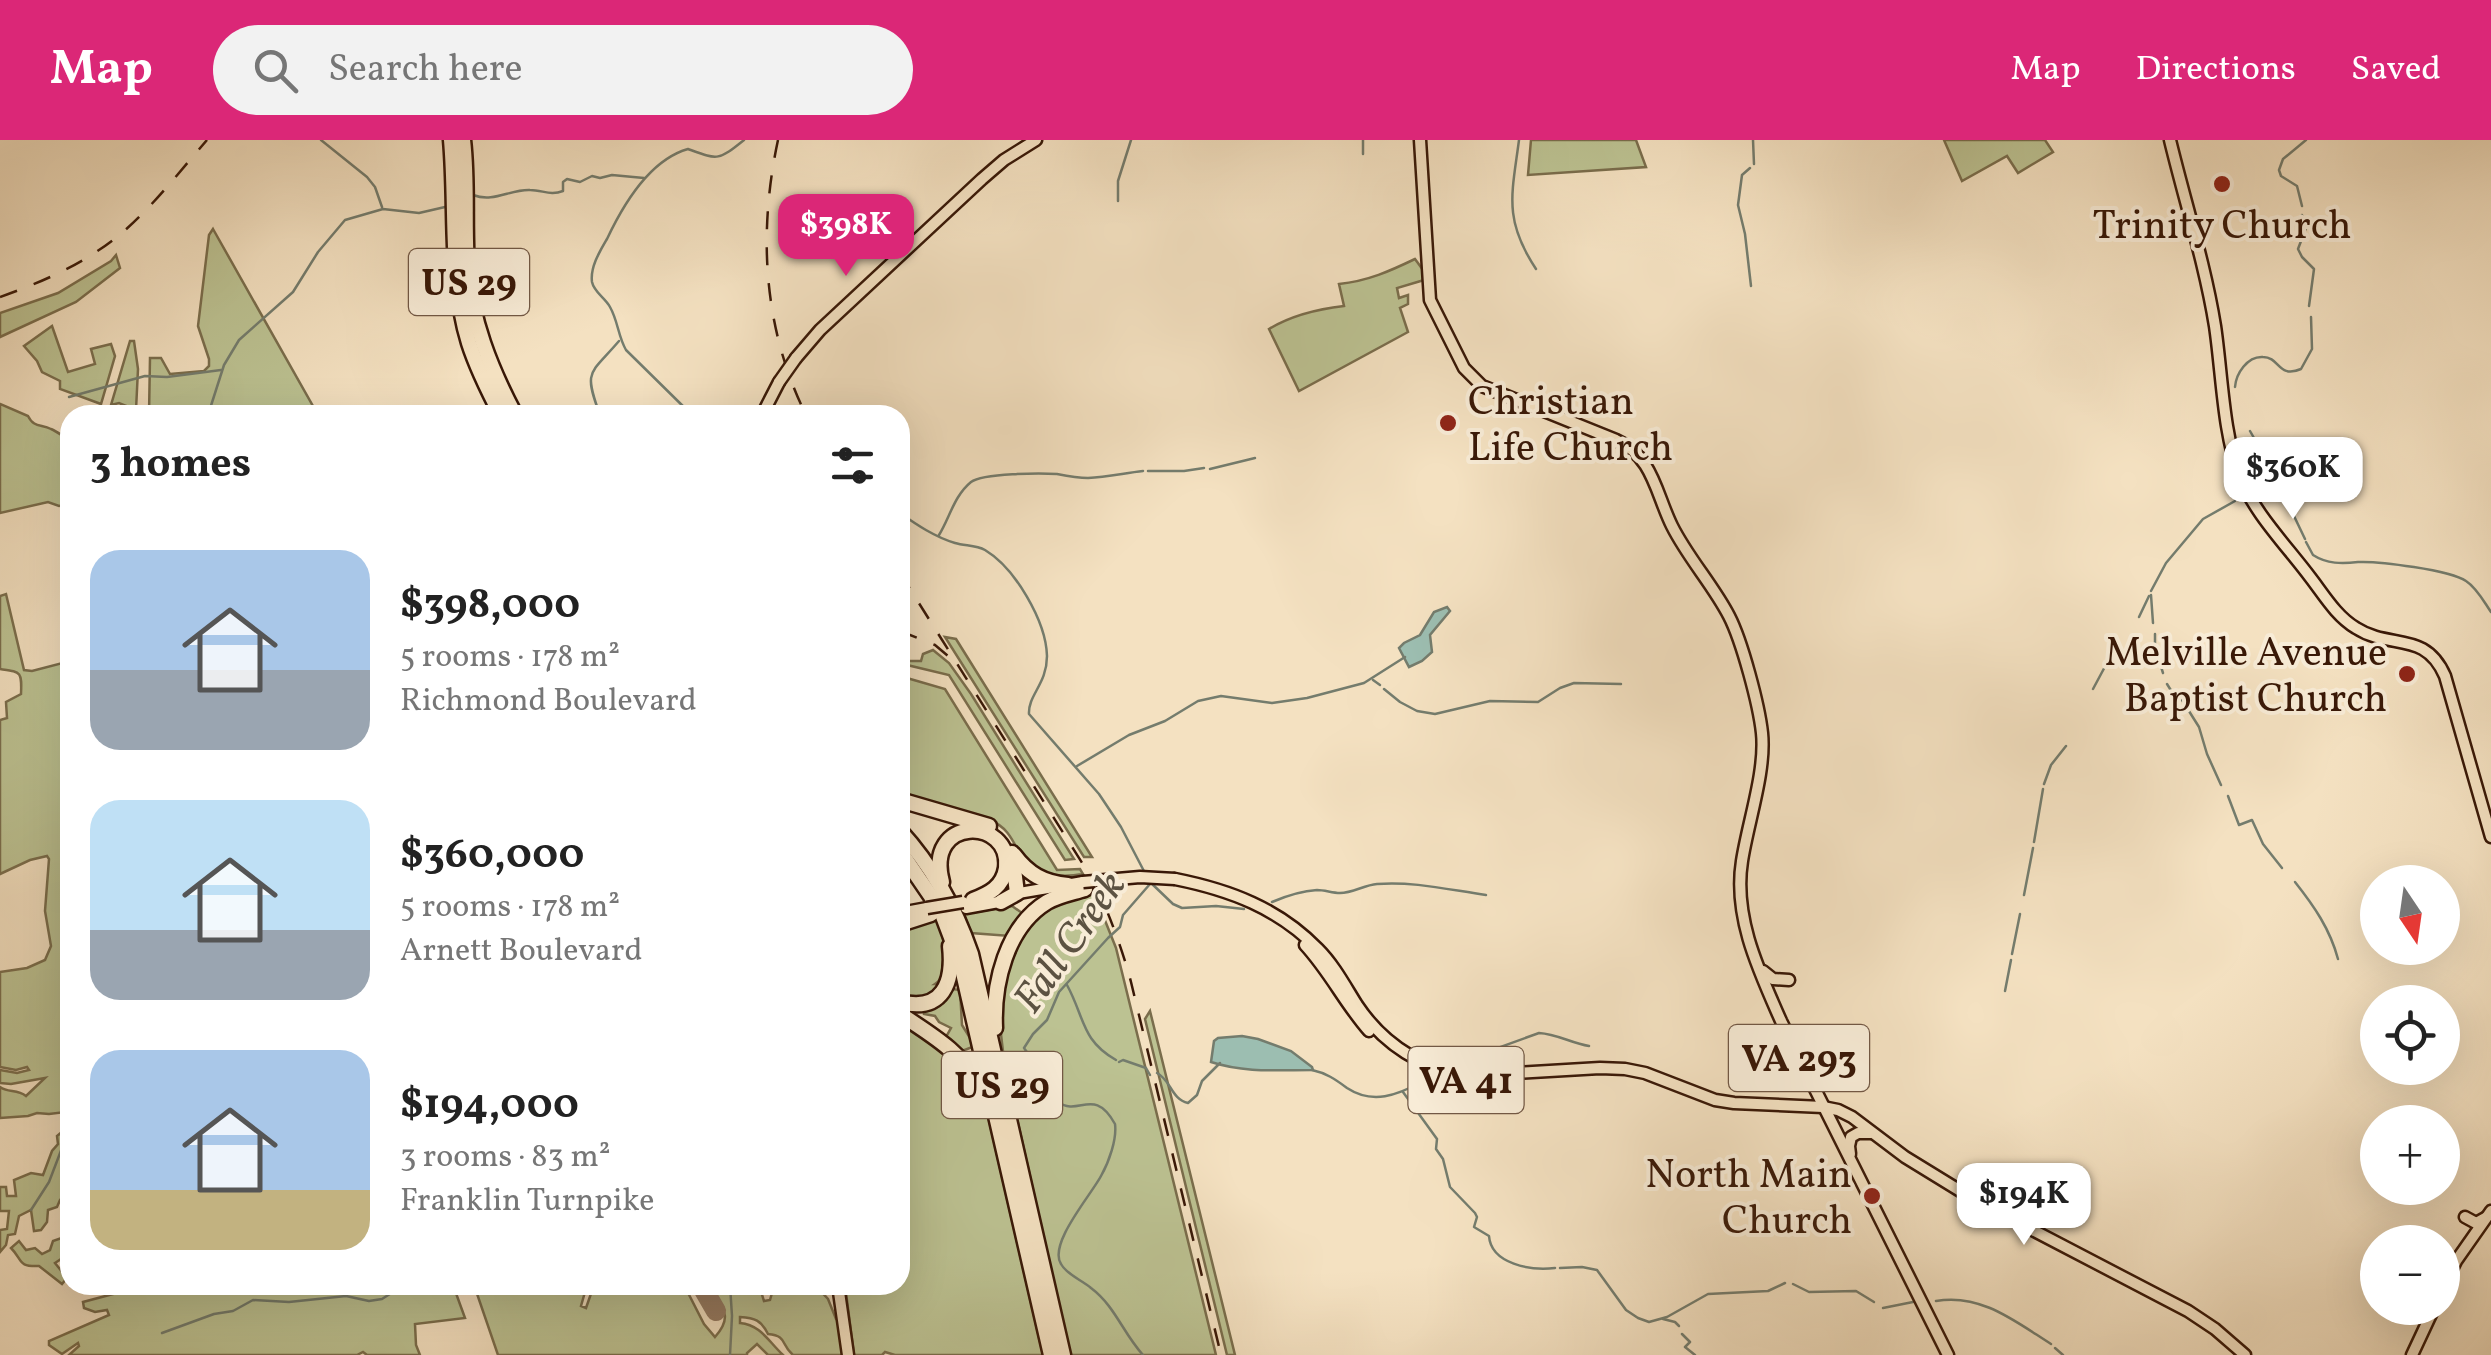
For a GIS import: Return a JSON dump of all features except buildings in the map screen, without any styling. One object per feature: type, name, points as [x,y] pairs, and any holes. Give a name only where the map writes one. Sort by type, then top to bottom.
[{"type":"highway","name":"US 29","points":[[451,140],[460,306],[469,343],[496,405]]},
{"type":"highway","name":"US 29","points":[[463,140],[471,297],[484,348],[510,405]]},
{"type":"highway","points":[[910,803],[992,828],[1034,875],[1047,882],[1078,885]]},
{"type":"highway","points":[[910,1004],[930,1002],[949,981],[951,953],[937,908],[938,866],[946,843],[958,833],[979,831],[1000,843],[1006,870],[997,887],[967,903]]},
{"type":"highway","name":"US 29","points":[[910,843],[925,862],[937,908],[961,964],[1051,1355]]},
{"type":"highway","points":[[1002,902],[1017,893],[1012,851]]},
{"type":"highway","name":"US 29","points":[[910,866],[970,954],[1064,1355]]},
{"type":"highway","points":[[999,1074],[995,1004],[1000,972],[1010,945],[1042,906],[1078,885]]},
{"type":"highway","points":[[910,916],[937,908]]},
{"type":"highway","points":[[910,1020],[942,1041],[967,1064],[986,1094],[1000,1128]]},
{"type":"main road","points":[[767,405],[779,382],[820,330],[997,166],[1036,140]]},
{"type":"main road","name":"VA 293","points":[[1420,140],[1430,300],[1464,368],[1492,390],[1637,452],[1650,470],[1678,538],[1722,604],[1736,633],[1763,740],[1742,860],[1744,920],[1776,1010],[1948,1355]]},
{"type":"main road","points":[[2170,140],[2208,294],[2232,449],[2242,482],[2259,511],[2345,620],[2378,638],[2414,644],[2437,661],[2445,676],[2491,837]]},
{"type":"main road","name":"VA 41","points":[[937,908],[1140,877],[1175,882],[1243,904],[1284,928],[1315,956],[1352,1012],[1381,1044],[1429,1073],[1482,1081],[1600,1073],[1625,1075],[1645,1078],[1733,1110],[1802,1112],[1823,1106]]},
{"type":"main road","points":[[1175,882],[1214,887],[1276,914],[1320,951],[1358,1007],[1386,1039],[1420,1063],[1463,1076],[1625,1069],[1715,1100],[1823,1106],[1844,1112],[1975,1200],[2171,1300],[2245,1355]]},
{"type":"main road","name":"VA 41","points":[[967,903],[1002,902],[1078,885]]},
{"type":"main road","points":[[1758,964],[1770,978],[1789,980],[1776,992],[1776,1010]]},
{"type":"main road","points":[[1796,1105],[1810,1096],[1810,1078]]},
{"type":"main road","points":[[1855,1169],[1849,1146],[1851,1138],[1858,1132],[1873,1134]]},
{"type":"main road","points":[[2465,1217],[2476,1223],[2489,1216]]},
{"type":"main road","points":[[2460,1265],[2489,1216]]},
{"type":"main road","points":[[839,1295],[848,1355]]},
{"type":"main road","points":[[2412,1355],[2426,1325]]},
{"type":"green space","points":[[1531,140],[1636,140],[1646,167],[1528,175]]},
{"type":"green space","points":[[1944,140],[2045,140],[2053,152],[2018,173],[2007,156],[1962,181]]},
{"type":"green space","points":[[213,229],[312,405],[149,405],[150,358],[161,358],[170,374],[204,371],[209,366],[198,326],[209,235]]},
{"type":"green space","points":[[116,255],[120,268],[76,302],[0,337],[0,313],[58,293]]},
{"type":"green space","points":[[1415,259],[1423,270],[1424,280],[1397,288],[1399,298],[1408,295],[1408,304],[1400,308],[1408,332],[1299,391],[1269,329],[1305,313],[1344,306],[1339,284],[1369,278]]},
{"type":"green space","points":[[52,326],[68,372],[95,364],[91,349],[111,344],[115,356],[101,404],[60,389],[60,381],[42,372],[24,346]]},
{"type":"green space","points":[[130,341],[134,341],[138,369],[136,405],[111,405]]},
{"type":"green space","points":[[0,404],[60,434],[60,506],[48,502],[0,513]]},
{"type":"green space","points":[[6,594],[24,670],[60,664],[60,1113],[0,1118],[0,1087],[26,1096],[45,1078],[0,1083],[0,1070],[29,1070],[0,1067],[0,972],[27,968],[45,960],[51,946],[45,911],[47,856],[0,874],[0,720],[7,718],[6,702],[21,694],[21,686],[19,674],[0,669],[0,596]]},
{"type":"green space","points":[[945,637],[956,639],[1092,857],[1084,857]]},
{"type":"green space","points":[[933,650],[949,663],[1074,859],[1065,860],[949,675],[910,666],[910,661],[921,661],[923,654]]},
{"type":"green space","points":[[910,679],[945,689],[1057,870],[1080,869],[1083,874],[1056,875],[1032,867],[1001,826],[968,812],[910,798]]},
{"type":"green space","points":[[1094,893],[1116,948],[1216,1355],[1070,1355],[1004,1060],[998,1009],[1012,950],[1038,914],[1063,899]]},
{"type":"green space","points":[[1012,906],[1025,915],[1010,936],[971,933],[964,914]]},
{"type":"green space","points":[[937,919],[946,954],[944,971],[935,984],[941,984],[926,1000],[910,999],[910,925]]},
{"type":"green space","points":[[952,989],[960,990],[962,1025],[975,1046],[962,1051],[946,1037],[951,1028],[935,1016],[924,1014],[943,1003]]},
{"type":"green space","points":[[1150,1011],[1235,1355],[1227,1355],[1145,1019]]},
{"type":"green space","points":[[910,1027],[949,1055],[985,1103],[1043,1355],[854,1355],[846,1295],[910,1295]]},
{"type":"green space","points":[[60,1134],[57,1207],[48,1210],[47,1222],[41,1230],[34,1231],[31,1210],[19,1216],[15,1234],[8,1235],[0,1252],[0,1230],[7,1229],[9,1211],[0,1211],[0,1187],[6,1187],[7,1196],[16,1196],[14,1180],[31,1173],[43,1175],[58,1144]]},
{"type":"green space","points":[[60,1239],[60,1260],[55,1263],[60,1269],[60,1282],[39,1266],[24,1264],[11,1248],[19,1241],[26,1250],[35,1248],[42,1254],[50,1250],[53,1241]]},
{"type":"green space","points":[[109,1295],[457,1295],[465,1318],[415,1324],[420,1355],[363,1352],[69,1355],[78,1343],[62,1354],[49,1341],[109,1315],[107,1310],[95,1312],[84,1308],[83,1302]]},
{"type":"green space","points":[[477,1295],[584,1295],[581,1306],[586,1308],[591,1295],[689,1295],[715,1337],[725,1317],[716,1295],[762,1295],[764,1301],[771,1295],[824,1295],[839,1321],[844,1355],[793,1355],[781,1339],[768,1334],[760,1323],[740,1317],[740,1323],[759,1330],[783,1355],[768,1355],[757,1344],[747,1355],[498,1355]]},
{"type":"shaded area","points":[[1447,607],[1450,611],[1430,635],[1432,652],[1409,667],[1399,648],[1420,635],[1434,612]]},
{"type":"shaded area","points":[[1242,1036],[1291,1051],[1313,1070],[1249,1069],[1211,1062],[1214,1041]]},
{"type":"waterway","points":[[321,140],[367,177],[382,207]]},
{"type":"waterway","name":"Fall Creek","points":[[682,405],[626,350],[610,307],[593,286],[593,271],[621,212],[649,173],[688,149],[718,156],[744,140]]},
{"type":"waterway","points":[[1118,201],[1118,181],[1131,140]]},
{"type":"waterway","points":[[1363,140],[1363,154]]},
{"type":"waterway","points":[[1519,140],[1512,206],[1518,235],[1536,269]]},
{"type":"waterway","points":[[1753,140],[1754,164]]},
{"type":"waterway","points":[[2302,206],[2297,186],[2281,176],[2279,170],[2283,159],[2306,140]]},
{"type":"waterway","points":[[1750,168],[1742,175],[1738,205],[1751,286]]},
{"type":"waterway","points":[[473,195],[558,192],[563,191],[567,179],[580,182],[592,176],[644,178]]},
{"type":"waterway","points":[[211,405],[224,365],[239,340],[293,292],[318,252],[345,220],[383,209],[419,213],[445,207]]},
{"type":"waterway","points":[[2302,215],[2306,228],[2298,249],[2314,269],[2309,306]]},
{"type":"waterway","points":[[2235,387],[2243,367],[2257,357],[2269,358],[2283,370],[2301,369],[2312,349],[2311,317]]},
{"type":"waterway","points":[[597,405],[592,373],[619,341]]},
{"type":"waterway","points":[[69,397],[145,376],[221,370]]},
{"type":"waterway","points":[[2250,431],[2305,539]]},
{"type":"waterway","points":[[1210,469],[1255,458]]},
{"type":"waterway","points":[[2251,490],[2263,483],[2270,466]]},
{"type":"waterway","points":[[1148,471],[1204,468]]},
{"type":"waterway","points":[[939,535],[960,494],[977,479],[1038,474],[1088,478],[1143,471]]},
{"type":"waterway","points":[[2151,591],[2166,563],[2203,519],[2235,501]]},
{"type":"waterway","name":"Fall Creek","points":[[910,520],[940,537],[985,550],[1018,582],[1041,627],[1047,656],[1029,714],[1099,794],[1146,875]]},
{"type":"waterway","points":[[2306,542],[2313,555],[2329,562],[2397,565],[2458,577],[2474,587],[2491,612]]},
{"type":"waterway","points":[[2151,595],[2153,623]]},
{"type":"waterway","points":[[2139,617],[2149,596]]},
{"type":"waterway","points":[[2155,634],[2163,673]]},
{"type":"waterway","points":[[1077,766],[1198,701],[1221,696],[1272,703],[1307,698],[1364,683],[1405,657]]},
{"type":"waterway","points":[[2093,689],[2108,661]]},
{"type":"waterway","points":[[1373,680],[1380,685]]},
{"type":"waterway","points":[[1384,689],[1417,711],[1435,714],[1490,701],[1538,702],[1574,683],[1621,684]]},
{"type":"waterway","points":[[2167,684],[2199,727],[2221,785]]},
{"type":"waterway","points":[[2044,784],[2051,765],[2066,746]]},
{"type":"waterway","points":[[2034,842],[2043,789]]},
{"type":"waterway","points":[[2228,796],[2239,825],[2252,820],[2263,844],[2282,868]]},
{"type":"waterway","points":[[2024,895],[2033,848]]},
{"type":"waterway","points":[[1150,882],[1182,908],[1244,909]]},
{"type":"waterway","points":[[2295,882],[2321,918],[2338,959]]},
{"type":"waterway","points":[[1272,902],[1305,891],[1345,893],[1391,883],[1486,895]]},
{"type":"waterway","name":"Fall Creek","points":[[1143,1355],[1106,1303],[1067,1271],[1059,1255],[1065,1232],[1107,1164],[1115,1124],[1093,1104],[1066,1106],[1058,1102],[1051,1094],[1041,1065],[1024,1048],[1047,1020],[1059,992],[1120,927],[1123,915],[1150,884]]},
{"type":"waterway","points":[[2012,954],[2020,914]]},
{"type":"waterway","points":[[2005,991],[2011,960]]},
{"type":"waterway","points":[[1067,985],[1090,1036],[1116,1060]]},
{"type":"waterway","points":[[1448,1066],[1539,1033],[1589,1046]]},
{"type":"waterway","points":[[1119,1062],[1146,1068],[1150,1075]]},
{"type":"waterway","points":[[1157,1073],[1178,1098],[1188,1103],[1220,1063]]},
{"type":"waterway","points":[[1312,1070],[1366,1096],[1394,1094],[1422,1082]]},
{"type":"waterway","points":[[1403,1092],[1437,1139],[1436,1149],[1443,1159],[1450,1187],[1477,1217],[1474,1227],[1489,1236],[1491,1246],[1504,1259],[1524,1267],[1555,1268]]},
{"type":"waterway","points":[[31,1210],[49,1182],[60,1153]]},
{"type":"waterway","points":[[1560,1268],[1597,1270],[1626,1310],[1649,1322],[1667,1317],[1708,1294],[1768,1291],[1785,1283]]},
{"type":"waterway","points":[[1793,1284],[1809,1292],[1856,1291],[1874,1302]]},
{"type":"waterway","points":[[162,1333],[233,1311],[253,1300],[289,1302],[346,1296],[369,1301],[388,1295]]},
{"type":"waterway","points":[[730,1355],[731,1295]]},
{"type":"waterway","points":[[1936,1301],[1983,1305],[2051,1344]]},
{"type":"waterway","points":[[1883,1308],[1913,1302]]},
{"type":"waterway","points":[[1663,1319],[1679,1326]]},
{"type":"waterway","points":[[1682,1334],[1690,1342],[1685,1347],[1695,1355]]},
{"type":"waterway","points":[[2055,1348],[2063,1355]]},
{"type":"runway","points":[[707,1295],[716,1311]]},
{"type":"railway","points":[[0,297],[64,270],[109,243],[145,211],[207,140]]},
{"type":"railway","points":[[778,140],[768,210],[768,280],[781,348],[802,405]]},
{"type":"railway","points":[[910,589],[1096,885],[1106,909],[1131,982],[1221,1355]]},
{"type":"railway","points":[[910,635],[935,645],[948,656]]},
{"type":"place","name":"Trinity Church","points":[[2222,184]]},
{"type":"place","name":"Christian Life Church","points":[[1448,423]]},
{"type":"place","name":"Melville Avenue Baptist Church","points":[[2407,674]]},
{"type":"place","name":"North Main Church","points":[[1872,1196]]}]
